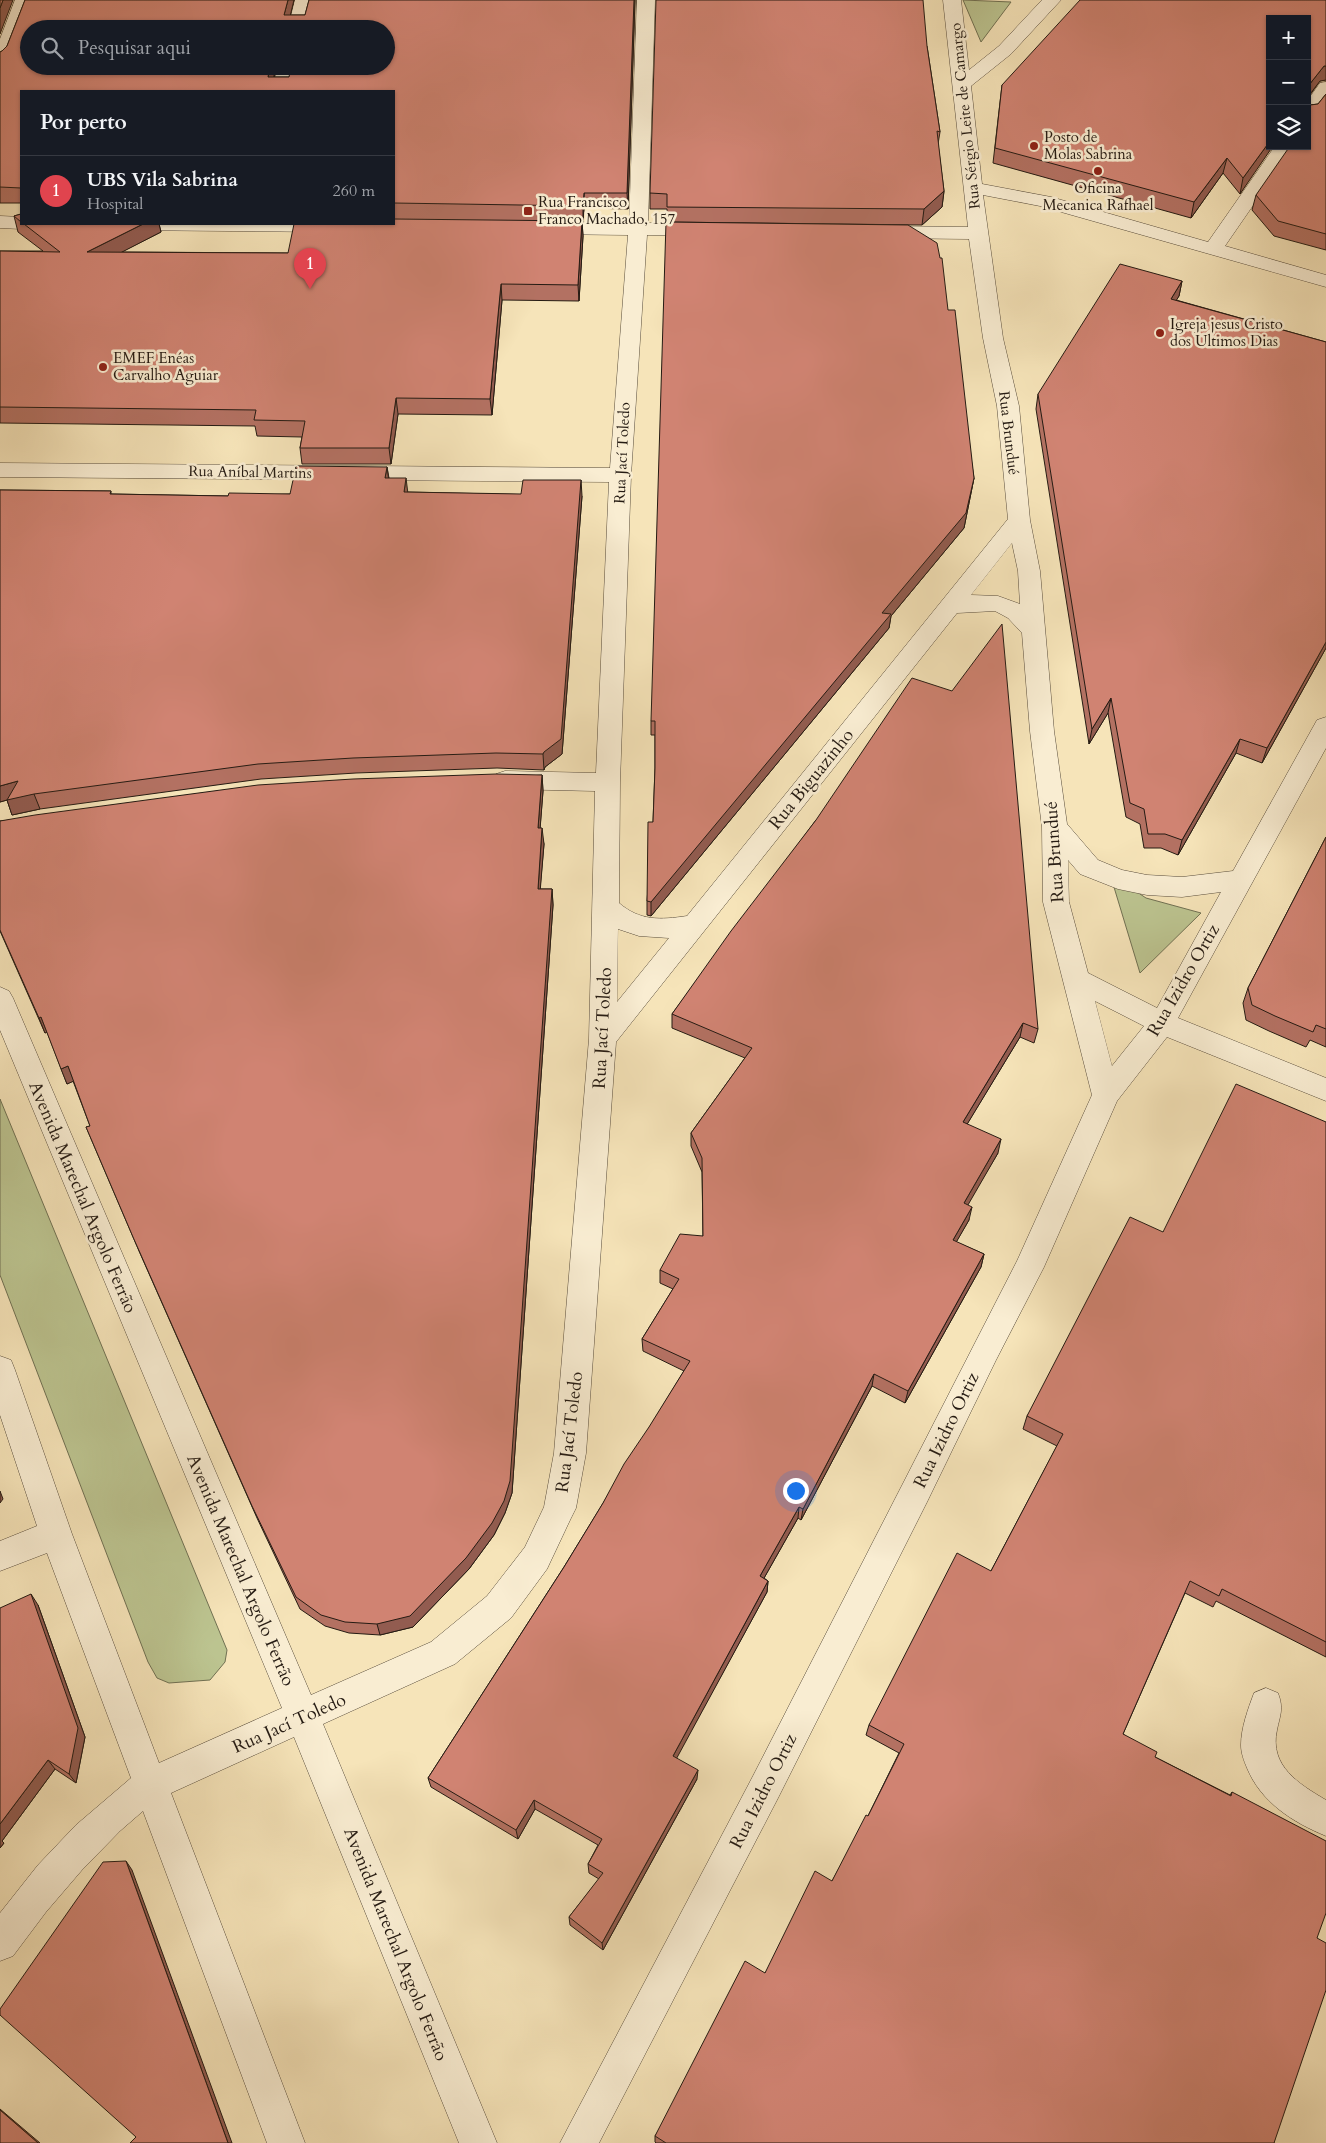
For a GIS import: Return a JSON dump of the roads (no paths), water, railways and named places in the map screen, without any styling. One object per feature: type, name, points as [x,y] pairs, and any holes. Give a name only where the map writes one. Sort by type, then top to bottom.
[{"type":"street","points":[[0,61],[24,0]]},
{"type":"street","points":[[299,20],[304,0]]},
{"type":"street","name":"Rua Jací Toledo","points":[[0,1943],[58,1870],[94,1831],[126,1802],[151,1784],[443,1653],[499,1608],[536,1558],[560,1508],[570,1453],[603,1039],[608,782],[620,475],[638,229],[646,0]]},
{"type":"street","name":"Rua Sérgio Leite de Camargo","points":[[952,0],[978,233]]},
{"type":"street","points":[[962,84],[1004,50],[1052,0]]},
{"type":"street","points":[[281,90],[285,75]]},
{"type":"street","points":[[1311,108],[1326,87]]},
{"type":"street","points":[[1213,249],[1282,150]]},
{"type":"street","points":[[973,188],[1044,201],[1326,281]]},
{"type":"street","points":[[0,222],[20,223]]},
{"type":"street","points":[[298,225],[350,226]]},
{"type":"street","points":[[528,228],[726,230]]},
{"type":"street","points":[[863,232],[978,233]]},
{"type":"street","name":"Rua Brundué","points":[[978,233],[993,338],[1008,406],[1019,520],[1029,571],[1042,731],[1055,827],[1056,902],[1106,1095]]},
{"type":"street","name":"Rua Aníbal Martins","points":[[0,470],[620,475]]},
{"type":"street","name":"Rua Biguazinho","points":[[603,1039],[1019,520]]},
{"type":"street","points":[[950,606],[991,602],[1010,606],[1022,616],[1035,633]]},
{"type":"street","name":"Rua Izidro Ortiz","points":[[580,2143],[765,1788],[916,1492],[984,1351],[1029,1267],[1106,1095],[1162,1023],[1326,726]]},
{"type":"street","points":[[478,780],[608,782]]},
{"type":"street","points":[[1055,827],[1089,867],[1118,879],[1146,885],[1182,888],[1241,880]]},
{"type":"street","points":[[606,907],[622,920],[637,925],[660,928],[694,925]]},
{"type":"street","points":[[1076,979],[1162,1023],[1326,1090]]},
{"type":"street","name":"Avenida Marechal Argolo Ferrão","points":[[0,998],[303,1717],[478,2143]]},
{"type":"street","points":[[0,1370],[56,1534],[286,2143]]},
{"type":"street","points":[[0,1556],[56,1534]]},
{"type":"street","points":[[1266,1705],[1258,1749],[1268,1775],[1290,1800],[1326,1819]]},
{"type":"place","name":"Posto de Molas Sabrina","points":[[1034,146]]},
{"type":"place","name":"Oficina Mecanica Rafhael","points":[[1098,171]]},
{"type":"place","name":"Rua Francisco Franco Machado, 157","points":[[528,211]]},
{"type":"place","name":"UBS Vila Sabrina","points":[[310,289]]},
{"type":"place","name":"Igreja jesus Cristo dos Ultimos Dias","points":[[1160,333]]},
{"type":"place","name":"EMEF Enéas Carvalho Aguiar","points":[[103,367]]}]
